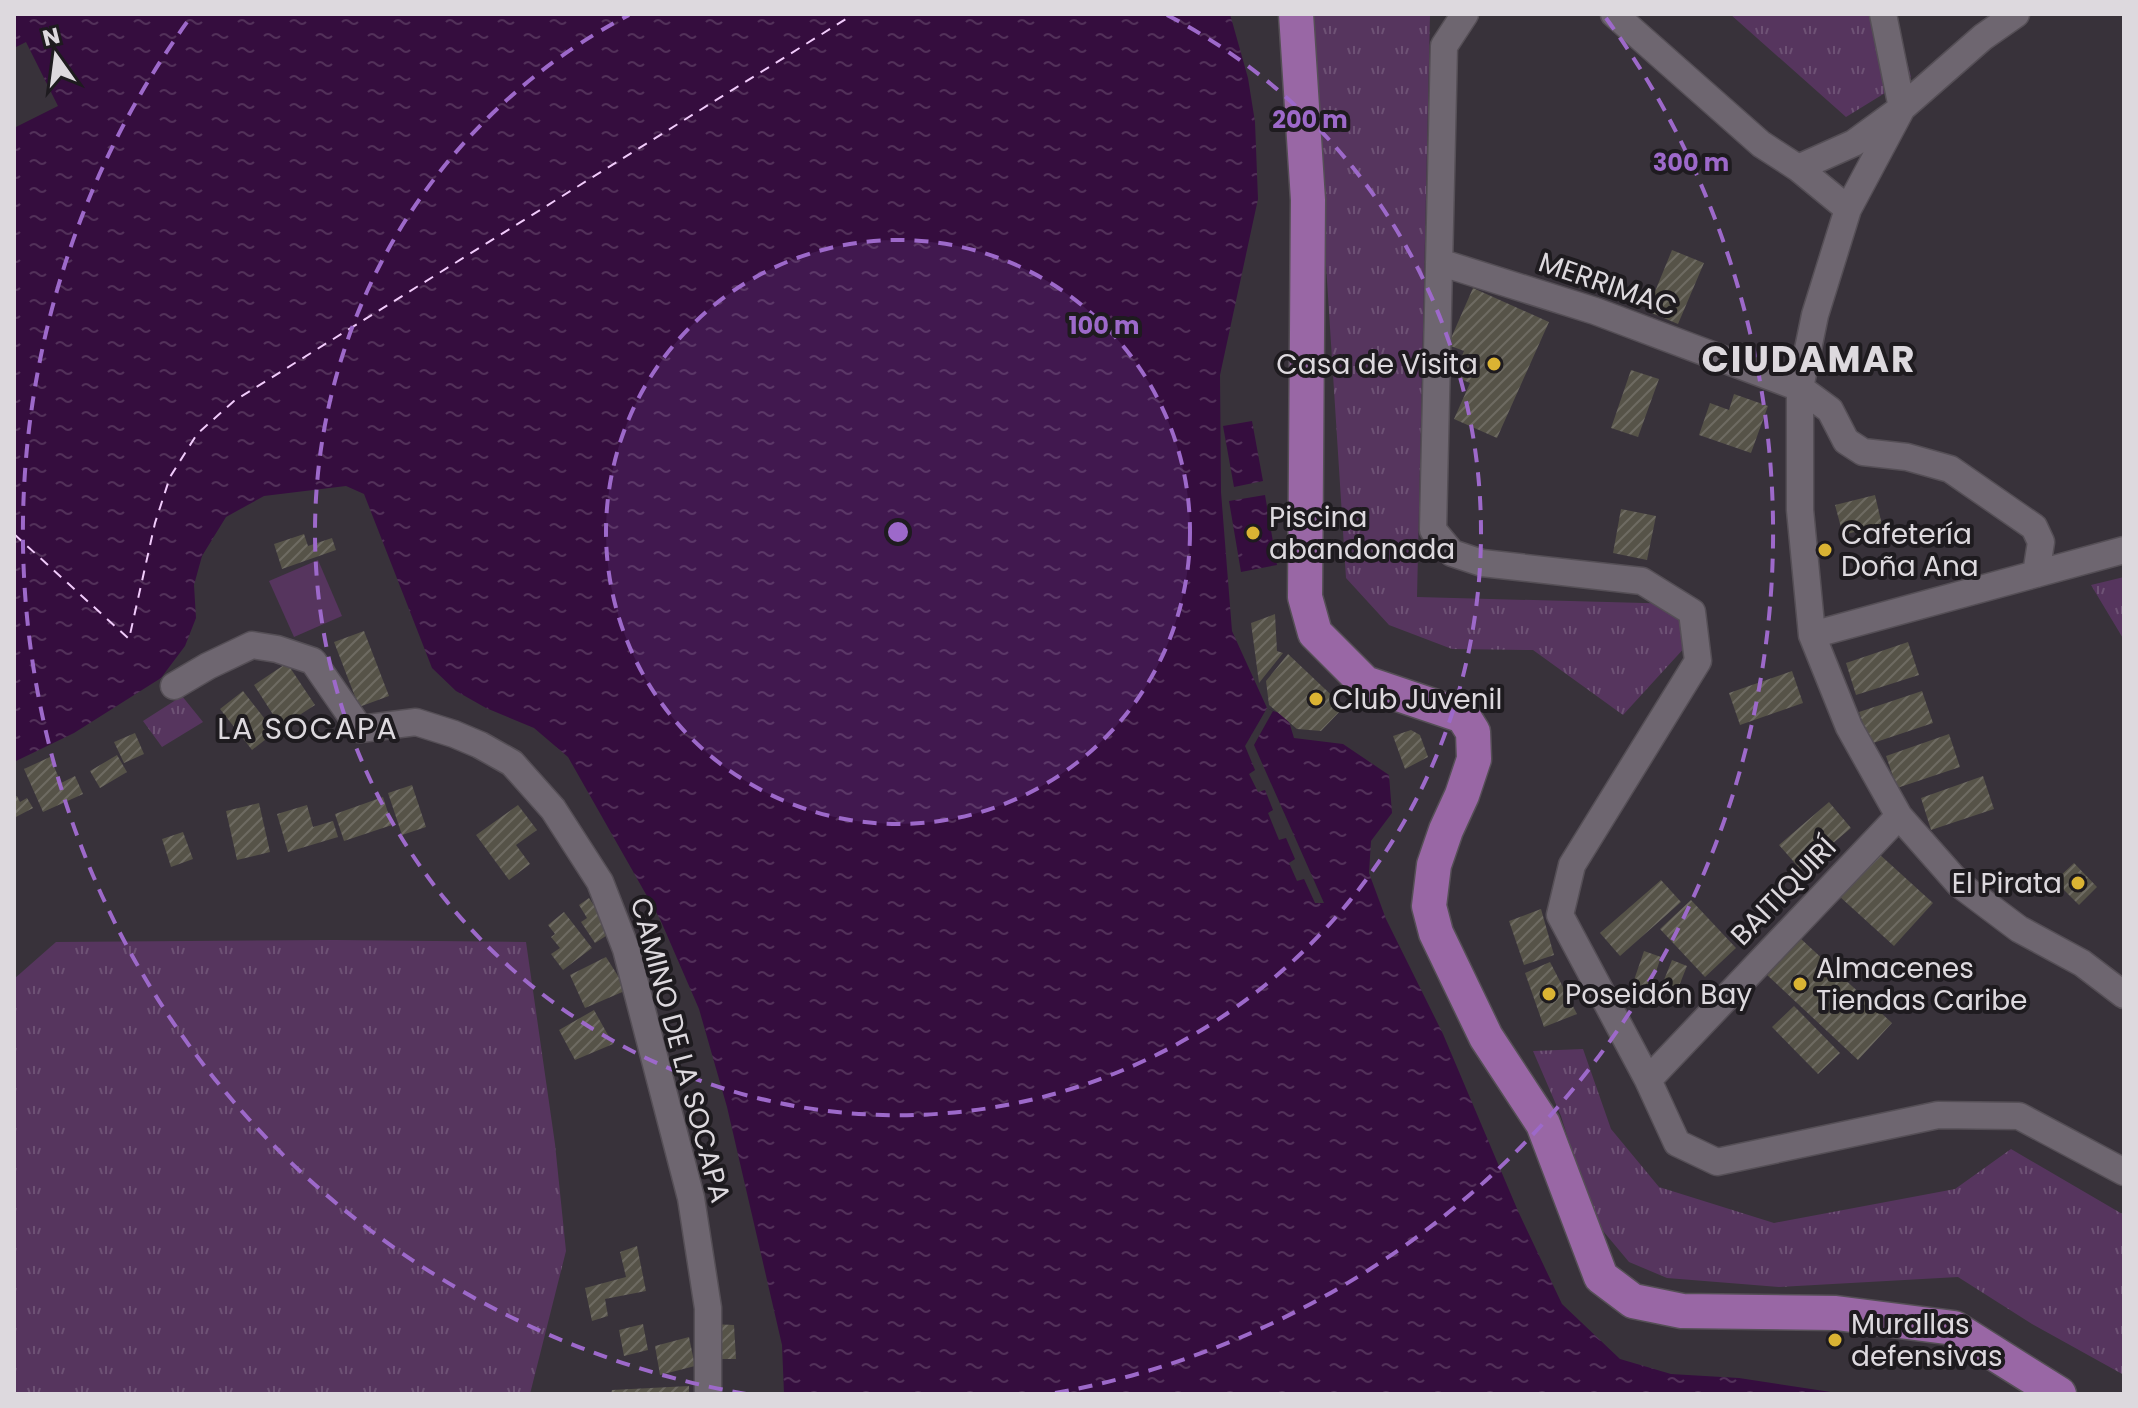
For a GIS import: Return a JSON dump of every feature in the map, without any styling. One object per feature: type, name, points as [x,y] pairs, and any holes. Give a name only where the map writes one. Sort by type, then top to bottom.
[{"type":"main road","points":[[1296,14],[1308,200],[1305,597],[1315,633],[1365,683],[1463,716],[1473,732],[1474,759],[1434,865],[1429,906],[1436,933],[1486,1037],[1543,1124],[1601,1277],[1633,1301],[1682,1311],[1836,1313],[1954,1328],[2059,1394]]},
{"type":"street","points":[[1465,14],[1444,46],[1433,530],[1452,553],[1482,563],[1642,581],[1692,612],[1698,661],[1572,865],[1560,915],[1648,1080],[1677,1143],[1717,1162],[1938,1115],[2019,1116],[2124,1172]]},
{"type":"street","points":[[1614,14],[1761,144],[1798,168],[1848,209]]},
{"type":"street","points":[[1883,14],[1902,108],[1848,209],[1815,315],[1800,388],[1800,510],[1812,635],[1849,727],[1899,816],[1959,884],[2019,929],[2082,963],[2124,995]]},
{"type":"street","points":[[1798,168],[1854,143],[1902,108],[1983,37],[2016,14]]},
{"type":"street","name":"MERRIMAC","points":[[1439,262],[1595,311],[1800,388],[1830,410],[1846,441],[1863,452],[1907,457],[1950,469],[2034,527],[2041,542],[2036,574]]},
{"type":"street","points":[[1812,635],[2124,550]]},
{"type":"street","name":"CAMINO DE LA SOCAPA","points":[[174,686],[252,645],[289,653],[313,661],[360,729],[416,722],[454,734],[512,763],[553,809],[600,882],[626,949],[662,1081],[691,1198],[706,1292],[708,1394]]},
{"type":"street","name":"BAITIQUIRÍ","points":[[1648,1080],[1899,816]]},
{"type":"green space","points":[[1310,14],[1430,14],[1417,597],[1681,604],[1687,645],[1623,715],[1533,650],[1452,649],[1389,625],[1346,578]]},
{"type":"green space","points":[[1730,14],[1894,14],[1911,77],[1846,117]]},
{"type":"green space","points":[[318,560],[342,616],[294,637],[269,581]]},
{"type":"green space","points":[[2124,577],[2124,640],[2091,585]]},
{"type":"green space","points":[[182,696],[203,722],[162,747],[143,721]]},
{"type":"green space","points":[[56,942],[526,942],[555,1144],[566,1251],[530,1394],[14,1394],[14,979]]},
{"type":"green space","points":[[1583,1049],[1611,1129],[1659,1187],[1774,1223],[1955,1189],[2011,1149],[2124,1215],[2124,1375],[2032,1324],[1958,1277],[1779,1287],[1667,1278],[1629,1262],[1593,1219],[1561,1116],[1533,1051]]},
{"type":"water","points":[[14,14],[1230,14],[1248,78],[1255,122],[1258,199],[1220,375],[1221,492],[1232,631],[1267,708],[1287,715],[1294,738],[1343,744],[1389,775],[1392,813],[1371,841],[1369,873],[1386,919],[1443,1034],[1518,1211],[1562,1304],[1620,1359],[1671,1374],[1739,1378],[1844,1394],[784,1394],[782,1345],[727,1107],[699,1009],[660,919],[568,757],[534,728],[486,708],[456,691],[432,668],[364,494],[346,486],[264,496],[226,517],[202,556],[194,585],[196,618],[185,646],[161,678],[74,733],[14,762]]},
{"type":"water","name":"Piscina abandonada","points":[[1252,421],[1263,481],[1234,487],[1223,426]]},
{"type":"water","name":"Piscina abandonada","points":[[1265,495],[1277,565],[1241,572],[1229,501]]},
{"type":"pier","points":[[26,42],[58,106],[14,128],[14,48]]},
{"type":"pier","points":[[1267,708],[1273,711],[1254,745],[1324,903],[1315,903],[1304,879],[1297,881],[1289,863],[1295,859],[1286,838],[1279,840],[1268,813],[1273,810],[1265,790],[1258,792],[1249,774],[1255,770],[1245,746]]},
{"type":"building","points":[[1672,250],[1704,263],[1678,324],[1647,311]]},
{"type":"building","name":"Casa de Visita","points":[[1473,288],[1549,322],[1497,438],[1454,419],[1470,383],[1453,376],[1464,351],[1448,345]]},
{"type":"building","points":[[1631,370],[1659,379],[1638,437],[1611,428]]},
{"type":"building","points":[[1734,394],[1768,406],[1751,453],[1699,435],[1710,403],[1729,410]]},
{"type":"building","points":[[1875,495],[1882,525],[1843,535],[1835,505]]},
{"type":"building","points":[[1621,509],[1656,516],[1647,560],[1613,553]]},
{"type":"building","points":[[304,534],[308,546],[332,538],[336,550],[282,569],[274,544]]},
{"type":"building","points":[[1275,614],[1277,651],[1283,653],[1259,683],[1251,623]]},
{"type":"building","points":[[364,631],[389,696],[359,707],[334,642]]},
{"type":"building","points":[[1908,642],[1919,675],[1856,695],[1846,663]]},
{"type":"building","points":[[1288,654],[1344,707],[1321,731],[1297,729],[1269,705],[1266,681]]},
{"type":"building","points":[[287,663],[315,705],[281,727],[254,685]]},
{"type":"building","points":[[1792,671],[1803,703],[1740,725],[1729,693]]},
{"type":"building","points":[[243,691],[275,732],[252,750],[220,709]]},
{"type":"building","points":[[1922,691],[1933,723],[1870,744],[1859,712]]},
{"type":"building","points":[[1411,730],[1420,735],[1428,757],[1405,769],[1393,736]]},
{"type":"building","points":[[135,733],[144,754],[124,763],[114,742]]},
{"type":"building","points":[[1949,734],[1960,767],[1897,788],[1886,756]]},
{"type":"building","points":[[117,755],[127,772],[100,788],[90,771]]},
{"type":"building","points":[[50,757],[61,783],[75,776],[83,794],[43,812],[24,769]]},
{"type":"building","points":[[1983,776],[1994,809],[1931,830],[1921,798]]},
{"type":"building","points":[[412,785],[426,827],[402,835],[388,793]]},
{"type":"building","points":[[17,796],[20,802],[27,798],[33,808],[14,818],[14,797]]},
{"type":"building","points":[[383,797],[392,825],[344,841],[335,814]]},
{"type":"building","points":[[1829,802],[1851,828],[1801,870],[1779,845]]},
{"type":"building","points":[[259,803],[270,852],[237,860],[226,811]]},
{"type":"building","points":[[307,805],[313,827],[333,821],[338,837],[288,852],[277,814]]},
{"type":"building","points":[[518,805],[537,830],[516,845],[530,864],[509,880],[476,835]]},
{"type":"building","points":[[183,832],[193,859],[171,867],[162,839]]},
{"type":"building","points":[[1878,853],[1933,903],[1894,946],[1839,896]]},
{"type":"building","points":[[2074,863],[2097,887],[2079,905],[2055,881]]},
{"type":"building","points":[[1661,880],[1681,902],[1620,956],[1600,933]]},
{"type":"building","points":[[589,898],[612,932],[595,943],[581,922],[587,918],[579,905]]},
{"type":"building","points":[[1691,900],[1736,948],[1705,977],[1660,929]]},
{"type":"building","points":[[1541,909],[1554,955],[1524,965],[1509,921]]},
{"type":"building","points":[[564,912],[592,948],[563,970],[551,954],[560,948],[551,937],[555,934],[548,925]]},
{"type":"building","points":[[1800,938],[1892,1023],[1858,1060],[1766,974]]},
{"type":"building","points":[[1644,951],[1661,957],[1650,989],[1633,983]]},
{"type":"building","points":[[606,957],[627,990],[585,1008],[570,975]]},
{"type":"building","points":[[1672,960],[1687,966],[1675,996],[1660,990]]},
{"type":"building","name":"Poseidón Bay","points":[[1550,962],[1577,1014],[1544,1027],[1525,973]]},
{"type":"building","points":[[1794,1006],[1840,1053],[1818,1074],[1772,1027]]},
{"type":"building","points":[[594,1010],[613,1044],[575,1060],[559,1030]]},
{"type":"building","points":[[637,1246],[646,1291],[605,1299],[608,1316],[592,1321],[585,1288],[626,1277],[620,1252]]},
{"type":"building","points":[[643,1324],[648,1350],[624,1356],[619,1330]]},
{"type":"building","points":[[712,1324],[734,1325],[736,1359],[715,1359]]},
{"type":"building","points":[[689,1337],[695,1366],[660,1375],[655,1346]]},
{"type":"building","points":[[689,1386],[689,1394],[611,1394],[612,1390]]},
{"type":"ferry route","points":[[14,534],[129,639],[155,523],[170,477],[197,434],[234,401],[854,14]]},
{"type":"place","name":"Casa de Visita","points":[[1494,364]]},
{"type":"place","name":"Piscina abandonada","points":[[1253,533]]},
{"type":"place","name":"Cafetería Doña Ana","points":[[1825,550]]},
{"type":"place","name":"Club Juvenil","points":[[1316,699]]},
{"type":"place","name":"El Pirata","points":[[2078,883]]},
{"type":"place","name":"Almacenes Tiendas Caribe","points":[[1800,984]]},
{"type":"place","name":"Poseidón Bay","points":[[1549,994]]},
{"type":"place","name":"Murallas defensivas","points":[[1835,1340]]},
{"type":"district","name":"CIUDAMAR","points":[[1809,359]]},
{"type":"district","name":"LA SOCAPA","points":[[308,729]]}]
